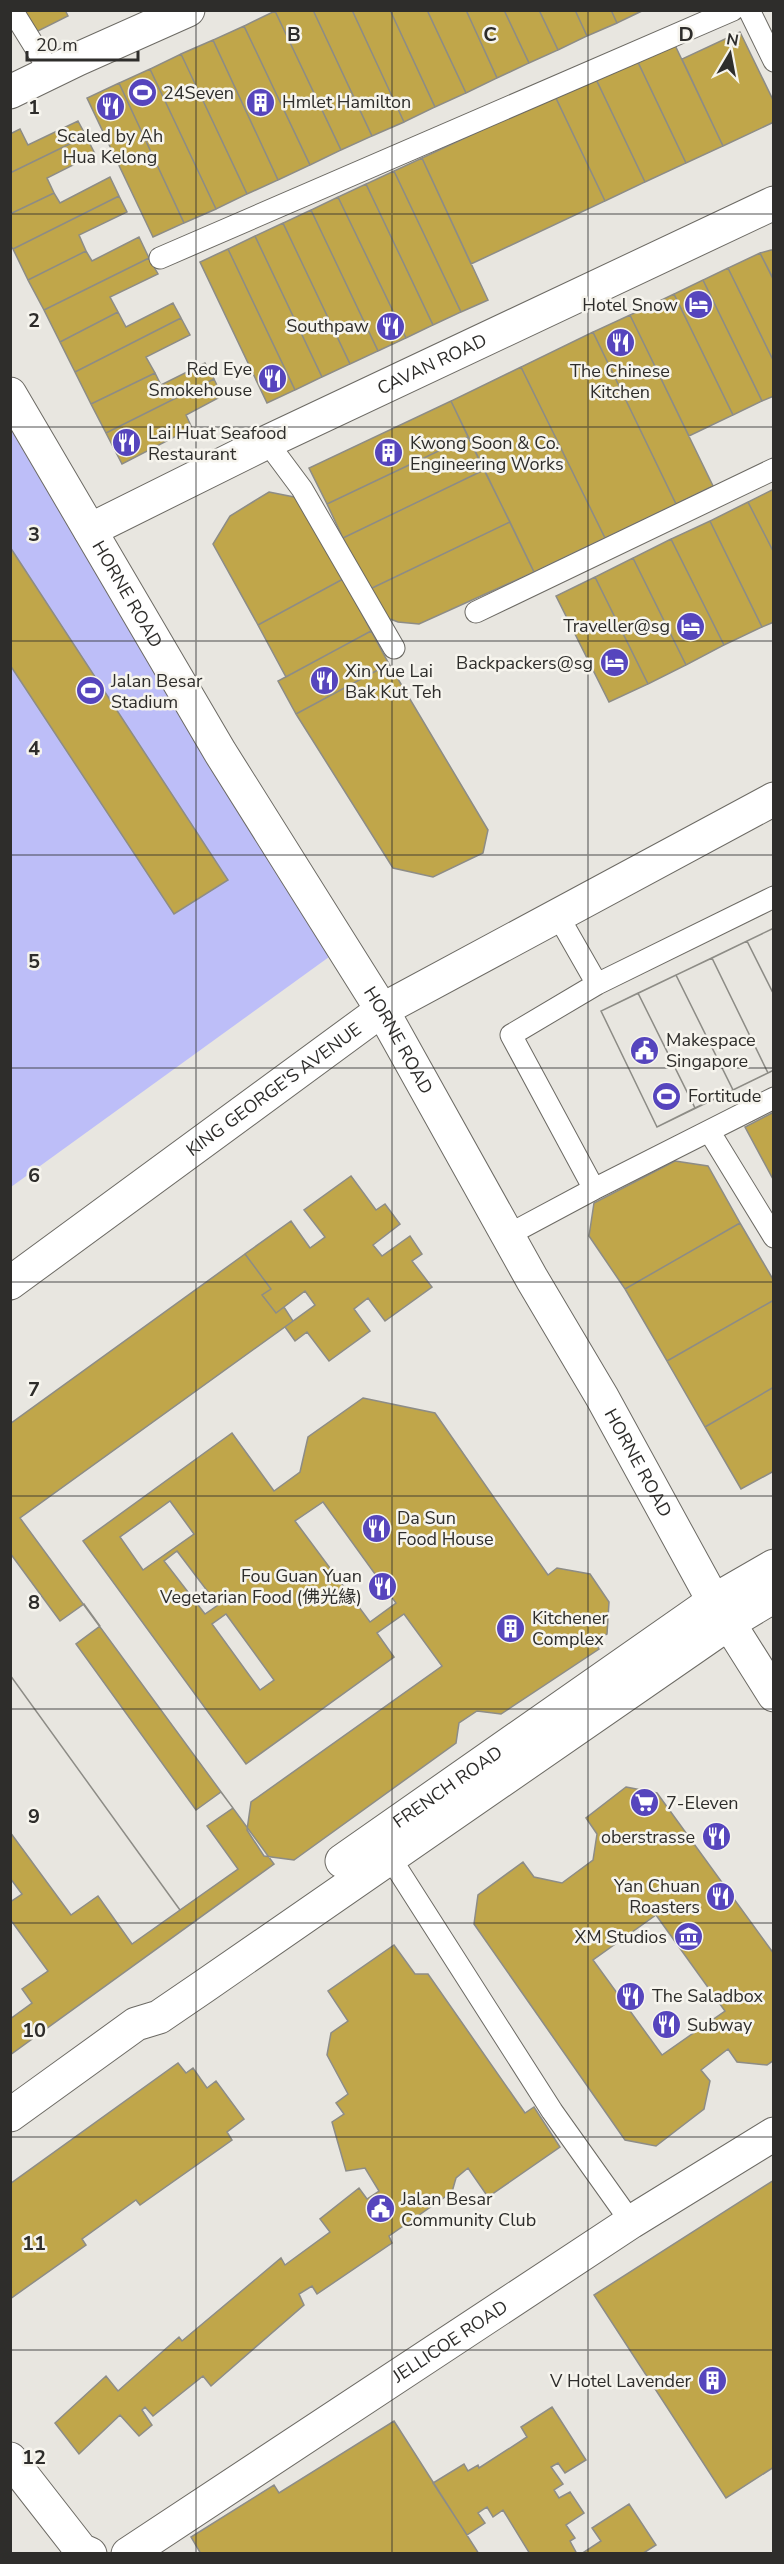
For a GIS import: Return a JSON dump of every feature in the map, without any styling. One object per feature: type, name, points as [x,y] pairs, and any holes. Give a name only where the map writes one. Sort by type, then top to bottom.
[{"type":"street","points":[[10,92],[188,10]]},
{"type":"street","name":"CAVAN ROAD","points":[[90,530],[267,442],[774,203]]},
{"type":"street","name":"HORNE ROAD","points":[[10,394],[220,752],[382,1010],[602,1397],[671,1524],[774,1695]]},
{"type":"street","name":"KING GEORGE'S AVENUE","points":[[10,1283],[382,1010],[556,914],[774,799]]},
{"type":"street","name":"FRENCH ROAD","points":[[10,2115],[136,2024],[168,2011],[383,1847],[722,1612],[774,1566]]},
{"type":"street","name":"FRENCH ROAD","points":[[722,1612],[774,1596]]},
{"type":"street","name":"JELLICOE ROAD","points":[[128,2553],[632,2222],[774,2134]]},
{"type":"street","points":[[10,2459],[81,2550],[90,2553]]},
{"type":"lane","points":[[12,10],[51,73]]},
{"type":"lane","points":[[160,258],[733,10]]},
{"type":"lane","points":[[749,10],[774,61]]},
{"type":"lane","points":[[267,442],[302,489],[394,648]]},
{"type":"lane","points":[[476,612],[774,469]]},
{"type":"lane","points":[[594,1189],[511,1035],[597,984],[774,897]]},
{"type":"lane","points":[[556,914],[597,984]]},
{"type":"lane","points":[[508,1235],[774,1098]]},
{"type":"lane","points":[[709,1131],[774,1237]]},
{"type":"lane","points":[[383,1847],[552,2111],[632,2222]]},
{"type":"shaded area","name":"Jalan Besar Stadium","points":[[10,426],[329,957],[11,1187],[10,1187]]},
{"type":"building","points":[[23,10],[65,10],[68,16],[34,33]]},
{"type":"building","name":"Hmlet Hamilton","points":[[313,10],[352,10],[404,122],[372,136]]},
{"type":"building","name":"Hmlet Hamilton","points":[[313,10],[372,136],[341,150],[275,11]]},
{"type":"building","name":"Hmlet Hamilton","points":[[352,10],[390,10],[435,107],[404,122]]},
{"type":"building","name":"Hmlet Hamilton","points":[[390,10],[427,10],[466,93],[435,107]]},
{"type":"building","name":"Hmlet Hamilton","points":[[427,10],[466,10],[497,78],[466,93]]},
{"type":"building","points":[[466,10],[504,10],[529,63],[497,78]]},
{"type":"building","points":[[504,10],[539,10],[558,50],[529,63]]},
{"type":"building","points":[[539,10],[575,10],[587,36],[558,50]]},
{"type":"building","points":[[575,10],[611,10],[617,23],[587,36]]},
{"type":"building","points":[[611,10],[644,10],[617,23]]},
{"type":"building","name":"Hmlet Hamilton","points":[[275,11],[341,150],[310,165],[244,26]]},
{"type":"building","name":"Hmlet Hamilton","points":[[244,26],[310,165],[278,180],[213,40]]},
{"type":"building","points":[[740,32],[774,102],[774,122],[723,146],[682,59]]},
{"type":"building","points":[[213,40],[278,180],[247,194],[181,54]]},
{"type":"building","points":[[673,41],[723,146],[686,163],[636,58]]},
{"type":"building","points":[[181,54],[247,194],[216,209],[150,69]]},
{"type":"building","points":[[636,58],[686,163],[645,182],[595,77]]},
{"type":"building","points":[[150,69],[216,209],[184,223],[119,83]]},
{"type":"building","points":[[595,77],[645,182],[605,201],[555,96]]},
{"type":"building","points":[[119,83],[184,223],[153,237],[87,98]]},
{"type":"building","points":[[555,96],[605,201],[471,264],[422,158]]},
{"type":"building","points":[[78,121],[86,136],[10,173],[10,134],[20,129],[28,145]]},
{"type":"building","points":[[86,136],[95,154],[47,178],[54,193],[10,214],[10,173]]},
{"type":"building","points":[[422,158],[488,300],[461,312],[394,171]]},
{"type":"building","points":[[394,171],[461,312],[433,325],[366,184]]},
{"type":"building","points":[[110,177],[119,196],[13,249],[10,245],[10,214],[54,193],[60,203]]},
{"type":"building","points":[[366,184],[433,325],[406,338],[338,197]]},
{"type":"building","points":[[119,196],[127,212],[79,235],[86,251],[28,280],[13,249]]},
{"type":"building","points":[[338,197],[406,338],[378,351],[311,210]]},
{"type":"building","points":[[311,210],[378,351],[350,364],[283,223]]},
{"type":"building","points":[[283,223],[350,364],[322,377],[255,236]]},
{"type":"building","points":[[255,236],[322,377],[295,390],[228,249]]},
{"type":"building","points":[[139,237],[149,258],[44,310],[28,280],[86,251],[92,261]]},
{"type":"building","points":[[228,249],[295,390],[267,403],[200,262]]},
{"type":"building","points":[[774,250],[774,280],[760,253]]},
{"type":"building","points":[[760,253],[774,281],[774,362],[728,268]]},
{"type":"building","points":[[149,258],[158,274],[110,297],[118,312],[60,342],[44,310]]},
{"type":"building","points":[[728,268],[774,362],[774,396],[762,401],[703,280]]},
{"type":"building","points":[[703,280],[762,401],[733,415],[674,294]]},
{"type":"building","points":[[674,294],[733,415],[689,436],[630,315]]},
{"type":"building","points":[[173,303],[181,318],[75,372],[60,342],[118,312],[126,327]]},
{"type":"building","points":[[630,315],[713,486],[676,504],[593,332]]},
{"type":"building","points":[[181,318],[190,335],[146,357],[155,373],[91,404],[75,372]]},
{"type":"building","points":[[593,332],[676,504],[605,538],[521,367]]},
{"type":"building","points":[[205,363],[214,379],[106,433],[91,404],[155,373],[161,385]]},
{"type":"building","points":[[521,367],[605,538],[534,572],[451,401]]},
{"type":"building","points":[[214,379],[222,396],[186,415],[192,428],[122,464],[106,433]]},
{"type":"building","name":"Kwong Soon & Co. Engineering Works","points":[[451,401],[468,437],[327,504],[309,468]]},
{"type":"building","points":[[468,437],[484,470],[343,538],[327,504]]},
{"type":"building","points":[[484,470],[510,522],[368,590],[343,538]]},
{"type":"building","points":[[774,489],[774,553],[748,502]]},
{"type":"building","points":[[269,492],[299,498],[343,579],[258,625],[213,544],[230,516]]},
{"type":"building","points":[[748,502],[774,553],[774,622],[762,627],[710,521]]},
{"type":"building","points":[[710,521],[762,627],[724,645],[671,539]]},
{"type":"building","points":[[510,522],[534,572],[419,624],[398,622],[382,616],[368,590]]},
{"type":"building","points":[[671,539],[724,645],[686,665],[633,558]]},
{"type":"building","points":[[10,547],[228,880],[174,914],[10,665]]},
{"type":"building","points":[[633,558],[686,665],[648,684],[595,577]]},
{"type":"building","points":[[595,577],[648,684],[609,702],[556,596]]},
{"type":"building","points":[[343,579],[371,631],[286,677],[258,625]]},
{"type":"building","points":[[371,631],[389,664],[296,714],[278,681]]},
{"type":"building","points":[[389,664],[488,830],[483,853],[433,877],[393,868],[296,714]]},
{"type":"building","points":[[774,928],[774,995],[747,941]]},
{"type":"building","points":[[774,928],[774,1070],[657,1127],[601,1011]]},
{"type":"building","points":[[747,941],[774,995],[774,1070],[768,1073],[712,958]]},
{"type":"building","points":[[712,958],[768,1073],[733,1090],[676,975]]},
{"type":"building","points":[[676,975],[733,1090],[695,1108],[638,993]]},
{"type":"building","points":[[638,993],[695,1108],[657,1127],[601,1011]]},
{"type":"building","points":[[774,1112],[774,1181],[745,1127]]},
{"type":"building","points":[[675,1161],[708,1166],[740,1223],[625,1289],[589,1236],[594,1203]]},
{"type":"building","points":[[351,1176],[376,1210],[385,1204],[400,1224],[373,1245],[382,1256],[410,1236],[422,1254],[412,1261],[432,1287],[385,1321],[368,1298],[354,1309],[370,1331],[329,1361],[307,1332],[295,1341],[285,1327],[315,1305],[305,1291],[276,1313],[262,1295],[271,1289],[245,1254],[291,1221],[310,1248],[325,1237],[304,1210]]},
{"type":"building","points":[[740,1223],[774,1281],[774,1300],[667,1361],[625,1289]]},
{"type":"building","points":[[245,1254],[271,1289],[262,1295],[276,1313],[284,1307],[293,1321],[20,1518],[274,1864],[10,2055],[10,1832],[71,1915],[98,1896],[132,1944],[180,1910],[10,1675],[10,1424]]},
{"type":"building","points":[[774,1300],[774,1387],[705,1427],[667,1361]]},
{"type":"building","points":[[774,1387],[774,1471],[741,1489],[705,1427]]},
{"type":"building","name":"Kitchener Complex","points":[[363,1398],[435,1413],[548,1575],[557,1568],[590,1574],[609,1602],[607,1634],[594,1641],[599,1649],[501,1714],[477,1711],[459,1723],[456,1743],[294,1860],[264,1856],[247,1830],[251,1802],[442,1666],[404,1614],[377,1633],[394,1657],[246,1764],[83,1541],[232,1433],[274,1491],[300,1472],[308,1437]],"holes":[[[170,1501],[194,1534],[143,1570],[120,1537]],[[323,1502],[396,1603],[370,1622],[295,1521]],[[177,1551],[218,1605],[205,1614],[164,1561]],[[226,1614],[274,1680],[260,1690],[212,1624]]]},
{"type":"building","points":[[10,1553],[60,1621],[84,1604],[100,1626],[76,1644],[196,1810],[221,1792],[233,1808],[207,1826],[238,1869],[180,1910],[10,1675]]},
{"type":"building","points":[[626,1787],[657,1793],[774,1954],[774,2060],[767,2065],[737,2062],[728,2049],[701,2070],[710,2081],[704,2109],[656,2146],[625,2140],[474,1924],[478,1895],[523,1862],[534,1877],[562,1883],[593,1860],[597,1834],[586,1818]],"holes":[[[656,1915],[725,2011],[662,2055],[593,1960]]]},
{"type":"building","points":[[10,1878],[22,1894],[10,1902]]},
{"type":"building","points":[[10,1919],[48,1971],[22,1989],[32,2003],[10,2019]]},
{"type":"building","name":"Jalan Besar Community Club","points":[[394,1945],[415,1974],[428,1974],[525,2113],[534,2107],[560,2147],[488,2197],[468,2168],[456,2178],[452,2192],[389,2236],[392,2243],[317,2294],[312,2286],[299,2294],[304,2305],[211,2386],[203,2376],[153,2416],[145,2407],[142,2410],[152,2425],[139,2436],[120,2415],[79,2454],[55,2423],[106,2376],[118,2391],[179,2337],[182,2341],[281,2258],[285,2265],[330,2232],[320,2219],[359,2188],[367,2199],[379,2191],[365,2168],[346,2171],[332,2122],[344,2114],[336,2103],[348,2094],[327,2055],[331,2033],[348,2021],[328,1991]]},
{"type":"building","points":[[178,2063],[186,2073],[193,2068],[207,2088],[216,2081],[244,2119],[227,2132],[232,2140],[140,2205],[136,2200],[82,2239],[86,2245],[10,2299],[10,2184]]},
{"type":"building","name":"V Hotel Lavender","points":[[774,2180],[774,2467],[726,2498],[594,2295]]},
{"type":"building","points":[[552,2407],[586,2460],[565,2473],[558,2463],[551,2467],[563,2484],[554,2490],[559,2498],[570,2492],[584,2513],[566,2525],[575,2538],[570,2541],[577,2554],[530,2554],[503,2510],[493,2517],[487,2507],[478,2513],[485,2523],[467,2535],[433,2483],[464,2464],[468,2471],[478,2465],[479,2468],[527,2437],[521,2427]]},
{"type":"building","points":[[394,2421],[479,2554],[201,2554],[191,2537],[274,2485],[279,2493]]},
{"type":"building","points":[[629,2504],[656,2545],[642,2554],[581,2554],[601,2541],[592,2528]]},
{"type":"place","name":"24Seven","points":[[142,93]]},
{"type":"place","name":"Hmlet Hamilton","points":[[261,102]]},
{"type":"place","name":"Scaled by Ah Hua Kelong","points":[[110,107]]},
{"type":"place","name":"Hotel Snow","points":[[699,305]]},
{"type":"place","name":"Southpaw","points":[[390,326]]},
{"type":"place","name":"The Chinese Kitchen","points":[[620,342]]},
{"type":"place","name":"Red Eye Smokehouse","points":[[273,379]]},
{"type":"place","name":"Lai Huat Seafood Restaurant","points":[[127,443]]},
{"type":"place","name":"Kwong Soon & Co. Engineering Works","points":[[389,453]]},
{"type":"place","name":"Traveller@sg","points":[[691,626]]},
{"type":"place","name":"Backpackers@sg","points":[[614,663]]},
{"type":"place","name":"Xin Yue Lai Bak Kut Teh","points":[[324,681]]},
{"type":"place","name":"Jalan Besar Stadium","points":[[90,691]]},
{"type":"place","name":"Makespace Singapore","points":[[645,1050]]},
{"type":"place","name":"Fortitude","points":[[667,1096]]},
{"type":"place","name":"Da Sun Food House","points":[[376,1528]]},
{"type":"place","name":"Fou Guan Yuan Vegetarian Food (佛光緣)","points":[[383,1586]]},
{"type":"place","name":"Kitchener Complex","points":[[511,1628]]},
{"type":"place","name":"7-Eleven","points":[[645,1803]]},
{"type":"place","name":"oberstrasse","points":[[716,1837]]},
{"type":"place","name":"Yan Chuan Roasters","points":[[721,1896]]},
{"type":"place","name":"XM Studios","points":[[688,1937]]},
{"type":"place","name":"The Saladbox","points":[[631,1996]]},
{"type":"place","name":"Subway","points":[[666,2025]]},
{"type":"place","name":"Jalan Besar Community Club","points":[[380,2209]]},
{"type":"place","name":"V Hotel Lavender","points":[[712,2381]]}]
